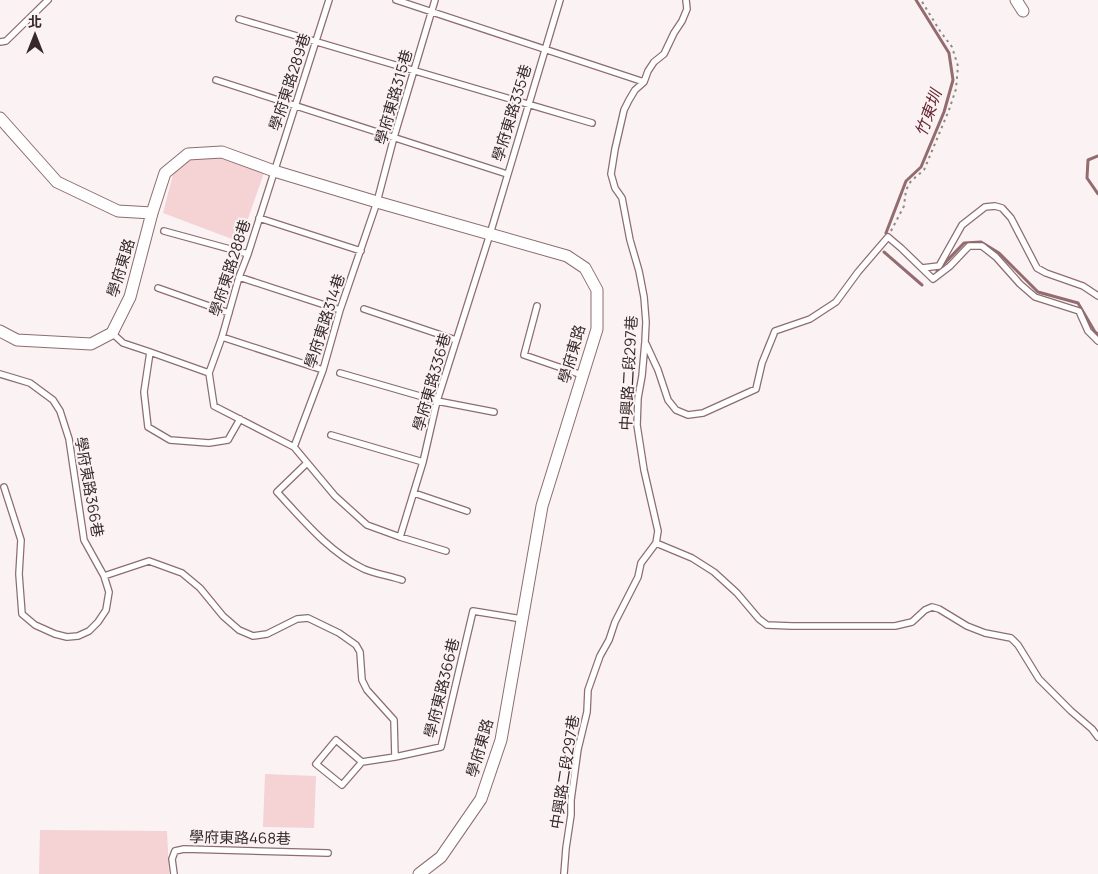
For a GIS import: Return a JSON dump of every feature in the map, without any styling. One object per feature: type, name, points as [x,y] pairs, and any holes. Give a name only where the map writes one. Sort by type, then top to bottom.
[{"type":"street","points":[[1016,0],[1023,11]]},
{"type":"street","points":[[0,118],[58,182],[118,212],[152,213]]},
{"type":"street","name":"學府東路","points":[[112,333],[130,297],[152,213],[165,174],[188,154],[222,152],[274,171],[567,256],[585,268],[597,290],[597,329],[542,506],[500,740],[481,799],[441,857],[419,874]]},
{"type":"street","points":[[0,331],[17,340],[91,344],[112,333]]},
{"type":"lane","points":[[0,42],[6,41],[48,0]]},
{"type":"lane","name":"學府東路289巷","points":[[274,171],[329,0]]},
{"type":"lane","points":[[396,0],[644,82]]},
{"type":"lane","name":"學府東路315巷","points":[[377,202],[394,137],[435,0]]},
{"type":"lane","name":"學府東路335巷","points":[[490,234],[560,0]]},
{"type":"lane","name":"中興路二段297巷","points":[[564,874],[571,800],[578,749],[587,712],[588,690],[614,622],[638,577],[641,563],[656,543],[658,531],[644,470],[637,425],[638,398],[646,342],[646,322],[639,271],[630,240],[622,198],[614,188],[611,174],[614,149],[624,110],[635,90],[644,82],[648,70],[664,54],[687,9],[686,0]]},
{"type":"lane","points":[[239,19],[592,123]]},
{"type":"lane","points":[[216,80],[507,174]]},
{"type":"lane","name":"學府東路288巷","points":[[209,373],[274,171]]},
{"type":"lane","name":"學府東路314巷","points":[[294,447],[323,370],[340,310],[377,202]]},
{"type":"lane","points":[[922,268],[939,266],[962,224],[985,207],[995,206],[1002,208],[1011,218],[1037,268],[1083,286],[1098,296]]},
{"type":"lane","points":[[259,218],[361,251]]},
{"type":"lane","points":[[164,231],[248,254]]},
{"type":"lane","name":"學府東路336巷","points":[[400,537],[423,462],[437,400],[490,234]]},
{"type":"lane","points":[[646,342],[668,400],[676,410],[688,415],[703,413],[756,389],[762,363],[775,331],[810,319],[836,302],[858,272],[888,237],[933,279],[950,266],[969,246],[982,246],[996,257],[1020,284],[1035,297],[1079,312],[1088,331],[1098,341]]},
{"type":"lane","points":[[239,277],[340,310]]},
{"type":"lane","points":[[158,288],[229,313]]},
{"type":"lane","points":[[537,306],[524,354],[582,375]]},
{"type":"lane","points":[[364,309],[456,340]]},
{"type":"lane","points":[[112,333],[123,343],[209,373],[214,406],[294,447],[335,496],[367,525],[446,551]]},
{"type":"lane","points":[[222,337],[323,370]]},
{"type":"lane","points":[[150,352],[144,392],[148,427],[170,440],[209,443],[228,440],[240,419]]},
{"type":"lane","points":[[340,373],[437,400],[494,412]]},
{"type":"lane","name":"學府東路366巷","points":[[0,374],[30,383],[53,400],[60,411],[70,439],[84,540],[104,576],[109,592],[106,610],[98,622],[88,631],[78,636],[67,637],[55,634],[35,625],[22,614],[19,574],[21,540],[4,487]]},
{"type":"lane","points":[[331,436],[423,462]]},
{"type":"lane","points":[[307,462],[277,492],[305,523],[337,552],[365,569],[402,580]]},
{"type":"lane","points":[[414,493],[467,511]]},
{"type":"lane","points":[[656,543],[692,558],[714,572],[767,625],[894,626],[912,622],[925,610],[932,607],[939,609],[967,626],[985,633],[1011,638],[1018,645],[1039,679],[1098,737]]},
{"type":"lane","points":[[104,576],[149,561],[182,573],[200,588],[223,616],[239,630],[253,636],[267,634],[296,620],[308,618],[339,633],[356,645],[360,652],[364,685],[394,720],[395,757],[362,762],[342,786],[316,764],[336,740],[362,762]]},
{"type":"lane","name":"學府東路366巷","points":[[395,757],[441,747],[473,612],[522,619]]},
{"type":"lane","name":"學府東路468巷","points":[[174,874],[172,859],[175,851],[184,849],[328,853]]},
{"type":"path","points":[[888,237],[904,206],[908,186],[924,170],[956,89],[958,66],[952,47],[940,32],[921,0]]},
{"type":"shaded area","points":[[209,148],[266,167],[240,242],[163,213],[176,163]]},
{"type":"shaded area","points":[[265,774],[316,776],[314,828],[263,827]]},
{"type":"shaded area","points":[[40,830],[167,831],[169,874],[39,874]]},
{"type":"waterway","name":"竹東圳","points":[[886,233],[906,181],[921,167],[944,112],[953,80],[949,53],[916,0]]},
{"type":"waterway","points":[[1098,156],[1088,160],[1087,178],[1098,194]]},
{"type":"waterway","name":"竹東圳","points":[[937,271],[964,243],[981,242],[999,253],[1038,292],[1078,303],[1098,334]]},
{"type":"waterway","name":"竹東圳","points":[[884,252],[922,285]]}]
